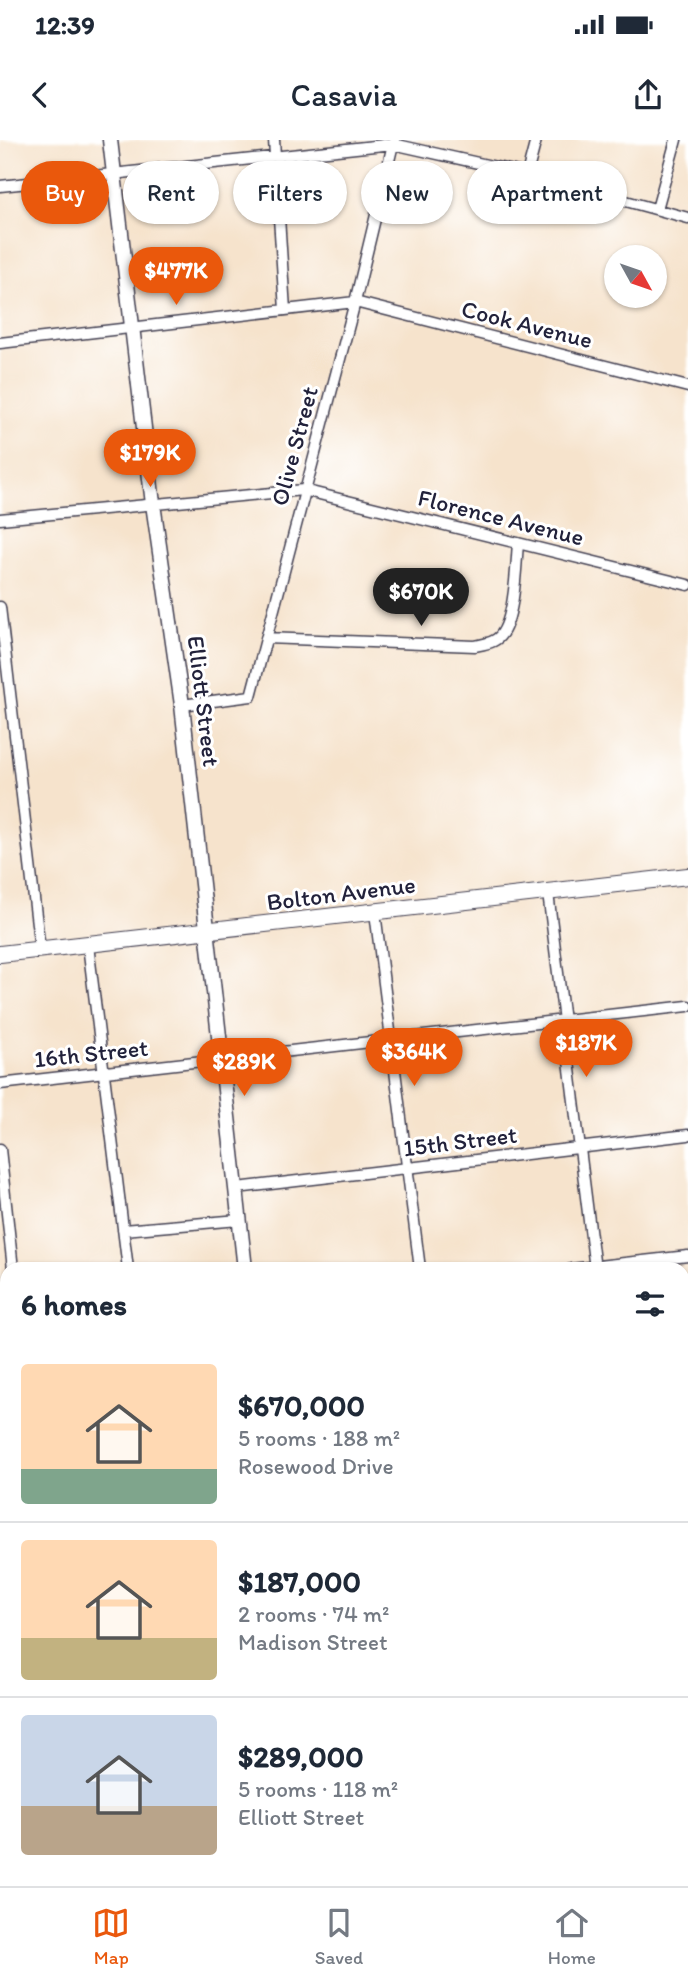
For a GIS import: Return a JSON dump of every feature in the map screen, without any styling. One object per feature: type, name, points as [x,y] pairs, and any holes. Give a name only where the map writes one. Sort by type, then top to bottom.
[{"type":"main road","name":"Bolton Avenue","points":[[0,954],[688,876]]},
{"type":"street","name":"Elliott Street","points":[[110,140],[153,504],[182,705],[244,1262]]},
{"type":"street","points":[[274,140],[285,310]]},
{"type":"street","points":[[530,161],[536,140]]},
{"type":"street","points":[[657,209],[676,140]]},
{"type":"street","points":[[0,186],[114,171],[393,142],[473,161]]},
{"type":"street","name":"Olive Street","points":[[182,705],[251,696],[303,490],[355,302],[393,142]]},
{"type":"street","points":[[627,201],[688,218]]},
{"type":"street","points":[[0,343],[355,302]]},
{"type":"street","name":"Cook Avenue","points":[[355,302],[688,387]]},
{"type":"street","name":"Florence Avenue","points":[[0,519],[303,490],[688,585]]},
{"type":"street","points":[[266,638],[475,646],[489,643],[500,636],[509,620],[519,543]]},
{"type":"street","points":[[0,607],[40,950]]},
{"type":"street","points":[[548,893],[594,1262]]},
{"type":"street","points":[[374,912],[410,1168],[419,1262]]},
{"type":"street","points":[[88,945],[127,1262]]},
{"type":"street","name":"16th Street","points":[[0,1084],[688,1006]]},
{"type":"street","name":"15th Street","points":[[237,1188],[688,1135]]},
{"type":"street","points":[[0,1149],[12,1262]]},
{"type":"street","points":[[123,1230],[239,1220]]},
{"type":"street","points":[[637,1262],[688,1256]]}]
